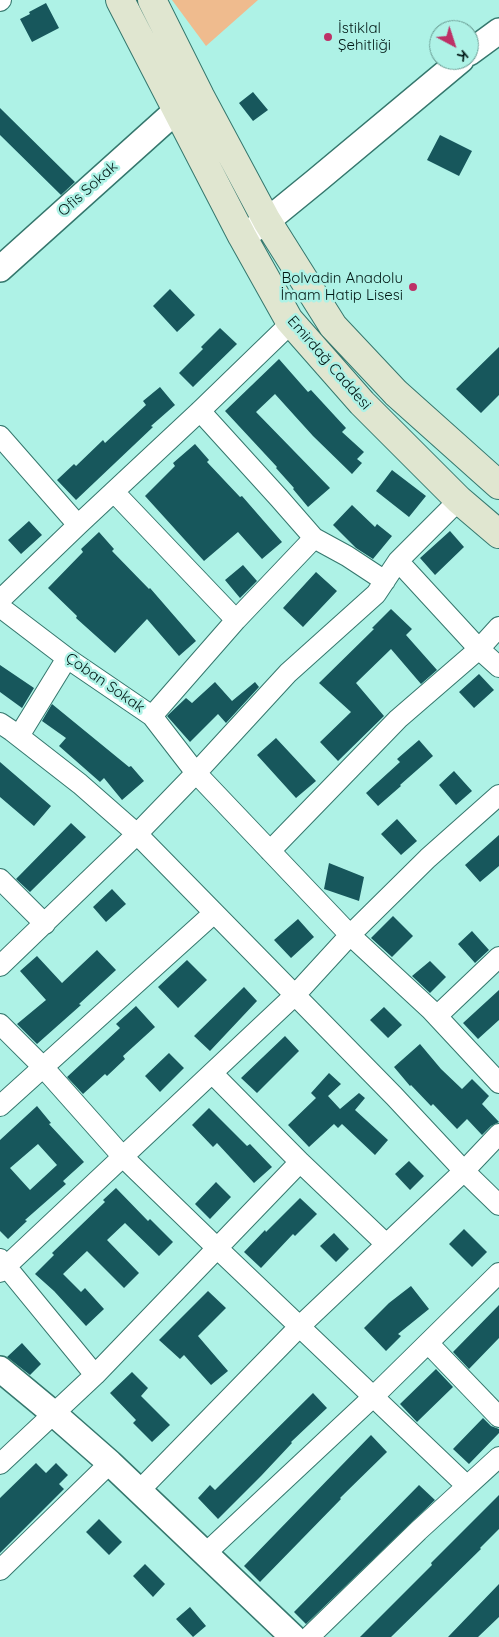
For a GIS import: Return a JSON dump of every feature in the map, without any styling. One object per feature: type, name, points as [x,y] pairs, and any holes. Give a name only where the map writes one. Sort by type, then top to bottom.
[{"type":"main road","name":"Emirdağ Caddesi","points":[[120,0],[242,236],[292,323],[362,403],[459,500],[499,534]]},
{"type":"main road","name":"Emirdağ Caddesi","points":[[152,0],[200,96],[267,221],[333,326],[396,393],[499,485]]},
{"type":"street","points":[[479,45],[499,30]]},
{"type":"street","points":[[242,236],[267,221],[449,70]]},
{"type":"street","name":"Ofis Sokak","points":[[0,269],[177,110]]},
{"type":"street","points":[[0,600],[292,323]]},
{"type":"street","points":[[200,411],[314,538],[385,581]]},
{"type":"street","points":[[0,436],[78,525]]},
{"type":"street","points":[[114,492],[236,620]]},
{"type":"street","points":[[0,966],[137,834],[288,673],[376,594],[398,561],[459,500]]},
{"type":"street","points":[[152,716],[236,620],[314,538]]},
{"type":"street","points":[[398,561],[478,649],[499,667]]},
{"type":"street","name":"Çoban Sokak","points":[[0,607],[67,658],[152,716],[196,773],[350,935],[437,1016],[499,1083]]},
{"type":"street","points":[[270,851],[398,719],[478,649],[499,627]]},
{"type":"street","points":[[19,736],[67,658]]},
{"type":"street","points":[[0,723],[80,784],[137,834],[499,1205]]},
{"type":"street","points":[[95,1375],[2,1266],[123,1157],[295,995],[350,935],[428,858],[499,794]]},
{"type":"street","points":[[0,879],[45,924]]},
{"type":"street","points":[[0,1106],[214,913]]},
{"type":"street","points":[[437,1016],[499,957]]},
{"type":"street","points":[[0,1024],[43,1067],[123,1157],[467,1486]]},
{"type":"street","points":[[212,1073],[300,1162],[386,1244]]},
{"type":"street","points":[[139,1491],[300,1326],[464,1171],[499,1134]]},
{"type":"street","points":[[0,1464],[95,1375],[300,1162]]},
{"type":"street","points":[[206,1553],[374,1396],[499,1273]]},
{"type":"street","points":[[428,1343],[499,1417]]},
{"type":"street","points":[[0,1369],[110,1463],[293,1637]]},
{"type":"street","points":[[309,1637],[499,1457]]},
{"type":"street","points":[[0,1570],[110,1463]]},
{"type":"shaded area","points":[[172,0],[258,0],[206,46]]},
{"type":"building","points":[[46,3],[59,28],[32,42],[20,19]]},
{"type":"building","points":[[253,92],[268,110],[253,121],[239,103]]},
{"type":"building","points":[[0,108],[75,182],[61,195],[0,135]]},
{"type":"building","points":[[440,135],[472,151],[459,176],[427,160]]},
{"type":"building","points":[[170,289],[195,315],[177,332],[153,306]]},
{"type":"building","points":[[220,328],[237,344],[193,387],[179,373],[203,349],[201,347]]},
{"type":"building","points":[[499,347],[499,395],[481,413],[456,389]]},
{"type":"building","points":[[279,359],[308,392],[311,390],[346,428],[342,432],[364,452],[357,459],[362,463],[352,474],[313,436],[275,394],[256,412],[330,488],[308,507],[277,467],[225,411]]},
{"type":"building","points":[[160,387],[175,405],[76,500],[57,480],[74,464],[76,466],[103,440],[105,443],[146,405],[143,401]]},
{"type":"building","points":[[195,444],[209,460],[207,462],[240,497],[242,496],[282,542],[262,559],[238,532],[204,561],[145,496],[175,466],[173,463]]},
{"type":"building","points":[[392,470],[426,496],[409,517],[376,491]]},
{"type":"building","points":[[352,505],[375,527],[377,524],[392,536],[373,559],[356,548],[333,525]]},
{"type":"building","points":[[29,521],[42,535],[21,554],[8,540]]},
{"type":"building","points":[[450,531],[464,547],[435,575],[420,558]]},
{"type":"building","points":[[99,532],[114,549],[112,551],[150,588],[196,641],[179,656],[147,619],[115,653],[76,618],[77,616],[48,588],[83,552],[81,549]]},
{"type":"building","points":[[243,565],[257,581],[240,598],[225,580]]},
{"type":"building","points":[[316,572],[337,591],[303,627],[283,608]]},
{"type":"building","points":[[391,609],[412,629],[406,635],[437,670],[421,684],[391,649],[356,683],[384,716],[338,761],[320,742],[351,712],[319,683],[374,629],[372,628]]},
{"type":"building","points":[[0,665],[34,688],[22,708],[0,692]]},
{"type":"building","points":[[479,674],[494,690],[474,708],[459,692]]},
{"type":"building","points":[[215,682],[232,701],[255,682],[259,687],[226,723],[218,714],[190,742],[167,716],[186,698],[192,703]]},
{"type":"building","points":[[52,704],[129,767],[131,766],[144,781],[122,800],[104,778],[100,782],[59,746],[66,738],[42,721]]},
{"type":"building","points":[[276,738],[316,781],[296,798],[257,755]]},
{"type":"building","points":[[419,740],[433,756],[378,806],[366,793],[400,762],[397,759]]},
{"type":"building","points":[[0,762],[51,806],[34,826],[0,797]]},
{"type":"building","points":[[454,771],[472,791],[456,805],[439,785]]},
{"type":"building","points":[[397,819],[417,841],[401,855],[381,834]]},
{"type":"building","points":[[71,823],[86,837],[30,892],[16,879]]},
{"type":"building","points":[[499,835],[499,866],[480,882],[465,865]]},
{"type":"building","points":[[329,863],[364,877],[359,901],[324,889]]},
{"type":"building","points":[[112,889],[126,904],[106,922],[93,907]]},
{"type":"building","points":[[393,916],[413,936],[392,957],[371,938]]},
{"type":"building","points":[[298,919],[314,937],[291,958],[274,940]]},
{"type":"building","points":[[472,931],[489,950],[475,963],[458,944]]},
{"type":"building","points":[[97,950],[116,970],[79,1004],[81,1005],[37,1044],[17,1024],[46,1000],[20,971],[37,956],[62,983]]},
{"type":"building","points":[[187,960],[207,980],[178,1008],[158,987]]},
{"type":"building","points":[[430,961],[446,977],[430,993],[412,976]]},
{"type":"building","points":[[244,987],[257,1001],[210,1051],[194,1036]]},
{"type":"building","points":[[499,990],[499,1020],[478,1039],[463,1023]]},
{"type":"building","points":[[136,1006],[155,1027],[123,1056],[125,1059],[107,1076],[105,1074],[83,1094],[67,1077],[120,1028],[116,1024]]},
{"type":"building","points":[[384,1007],[402,1025],[388,1038],[370,1020]]},
{"type":"building","points":[[285,1036],[299,1051],[257,1093],[241,1078]]},
{"type":"building","points":[[420,1044],[441,1069],[462,1089],[472,1079],[489,1096],[482,1104],[499,1122],[491,1126],[482,1135],[467,1119],[457,1129],[433,1104],[431,1106],[410,1086],[394,1067]]},
{"type":"building","points":[[169,1053],[184,1068],[160,1092],[145,1076]]},
{"type":"building","points":[[329,1073],[341,1084],[328,1096],[340,1109],[359,1093],[365,1098],[355,1110],[388,1140],[375,1155],[342,1124],[338,1128],[334,1124],[309,1147],[288,1125],[316,1098],[311,1093]]},
{"type":"building","points":[[37,1106],[51,1123],[49,1124],[84,1162],[63,1181],[66,1184],[25,1220],[27,1221],[8,1239],[0,1231],[0,1140]],"holes":[[[38,1144],[57,1165],[30,1190],[10,1168]]]},
{"type":"building","points":[[209,1108],[247,1146],[250,1144],[272,1167],[254,1183],[217,1143],[213,1147],[192,1125]]},
{"type":"building","points":[[409,1161],[424,1176],[410,1190],[395,1174]]},
{"type":"building","points":[[216,1182],[231,1197],[210,1219],[195,1204]]},
{"type":"building","points":[[116,1188],[148,1221],[150,1219],[173,1242],[159,1256],[125,1223],[107,1240],[139,1273],[124,1288],[87,1251],[63,1274],[81,1292],[85,1288],[104,1309],[86,1326],[54,1291],[35,1274],[54,1255],[52,1253],[105,1202],[103,1200]]},
{"type":"building","points":[[300,1198],[317,1214],[295,1236],[293,1234],[261,1268],[244,1252]]},
{"type":"building","points":[[464,1229],[487,1252],[472,1267],[449,1244]]},
{"type":"building","points":[[334,1233],[349,1249],[336,1262],[320,1246]]},
{"type":"building","points":[[411,1286],[429,1309],[398,1334],[401,1336],[386,1351],[364,1328],[389,1303]]},
{"type":"building","points":[[208,1291],[226,1308],[198,1336],[228,1371],[211,1385],[184,1355],[180,1359],[159,1340]]},
{"type":"building","points":[[499,1305],[499,1338],[469,1369],[453,1352]]},
{"type":"building","points":[[22,1343],[41,1364],[30,1375],[7,1357]]},
{"type":"building","points":[[436,1369],[453,1387],[417,1422],[400,1404]]},
{"type":"building","points":[[132,1372],[148,1388],[141,1396],[170,1425],[152,1442],[133,1423],[136,1420],[110,1393]]},
{"type":"building","points":[[313,1393],[327,1408],[291,1442],[261,1476],[218,1519],[198,1498],[210,1485],[215,1490]]},
{"type":"building","points":[[483,1418],[491,1426],[499,1429],[499,1433],[469,1464],[453,1449]]},
{"type":"building","points":[[371,1435],[387,1452],[260,1582],[244,1566]]},
{"type":"building","points":[[36,1463],[46,1473],[56,1463],[68,1475],[59,1484],[64,1489],[0,1553],[0,1498]]},
{"type":"building","points":[[419,1485],[435,1500],[306,1624],[294,1612]]},
{"type":"building","points":[[499,1495],[499,1529],[481,1549],[391,1637],[360,1637],[432,1565],[431,1563]]},
{"type":"building","points":[[99,1519],[122,1542],[109,1555],[86,1532]]},
{"type":"building","points":[[145,1564],[165,1584],[153,1597],[133,1576]]},
{"type":"building","points":[[499,1584],[499,1617],[478,1637],[448,1637]]},
{"type":"building","points":[[190,1607],[206,1626],[193,1637],[176,1619]]},
{"type":"place","name":"İstiklal Şehitliği","points":[[328,37]]},
{"type":"place","name":"Bolvadin Anadolu İmam Hatip Lisesi","points":[[413,287]]}]
